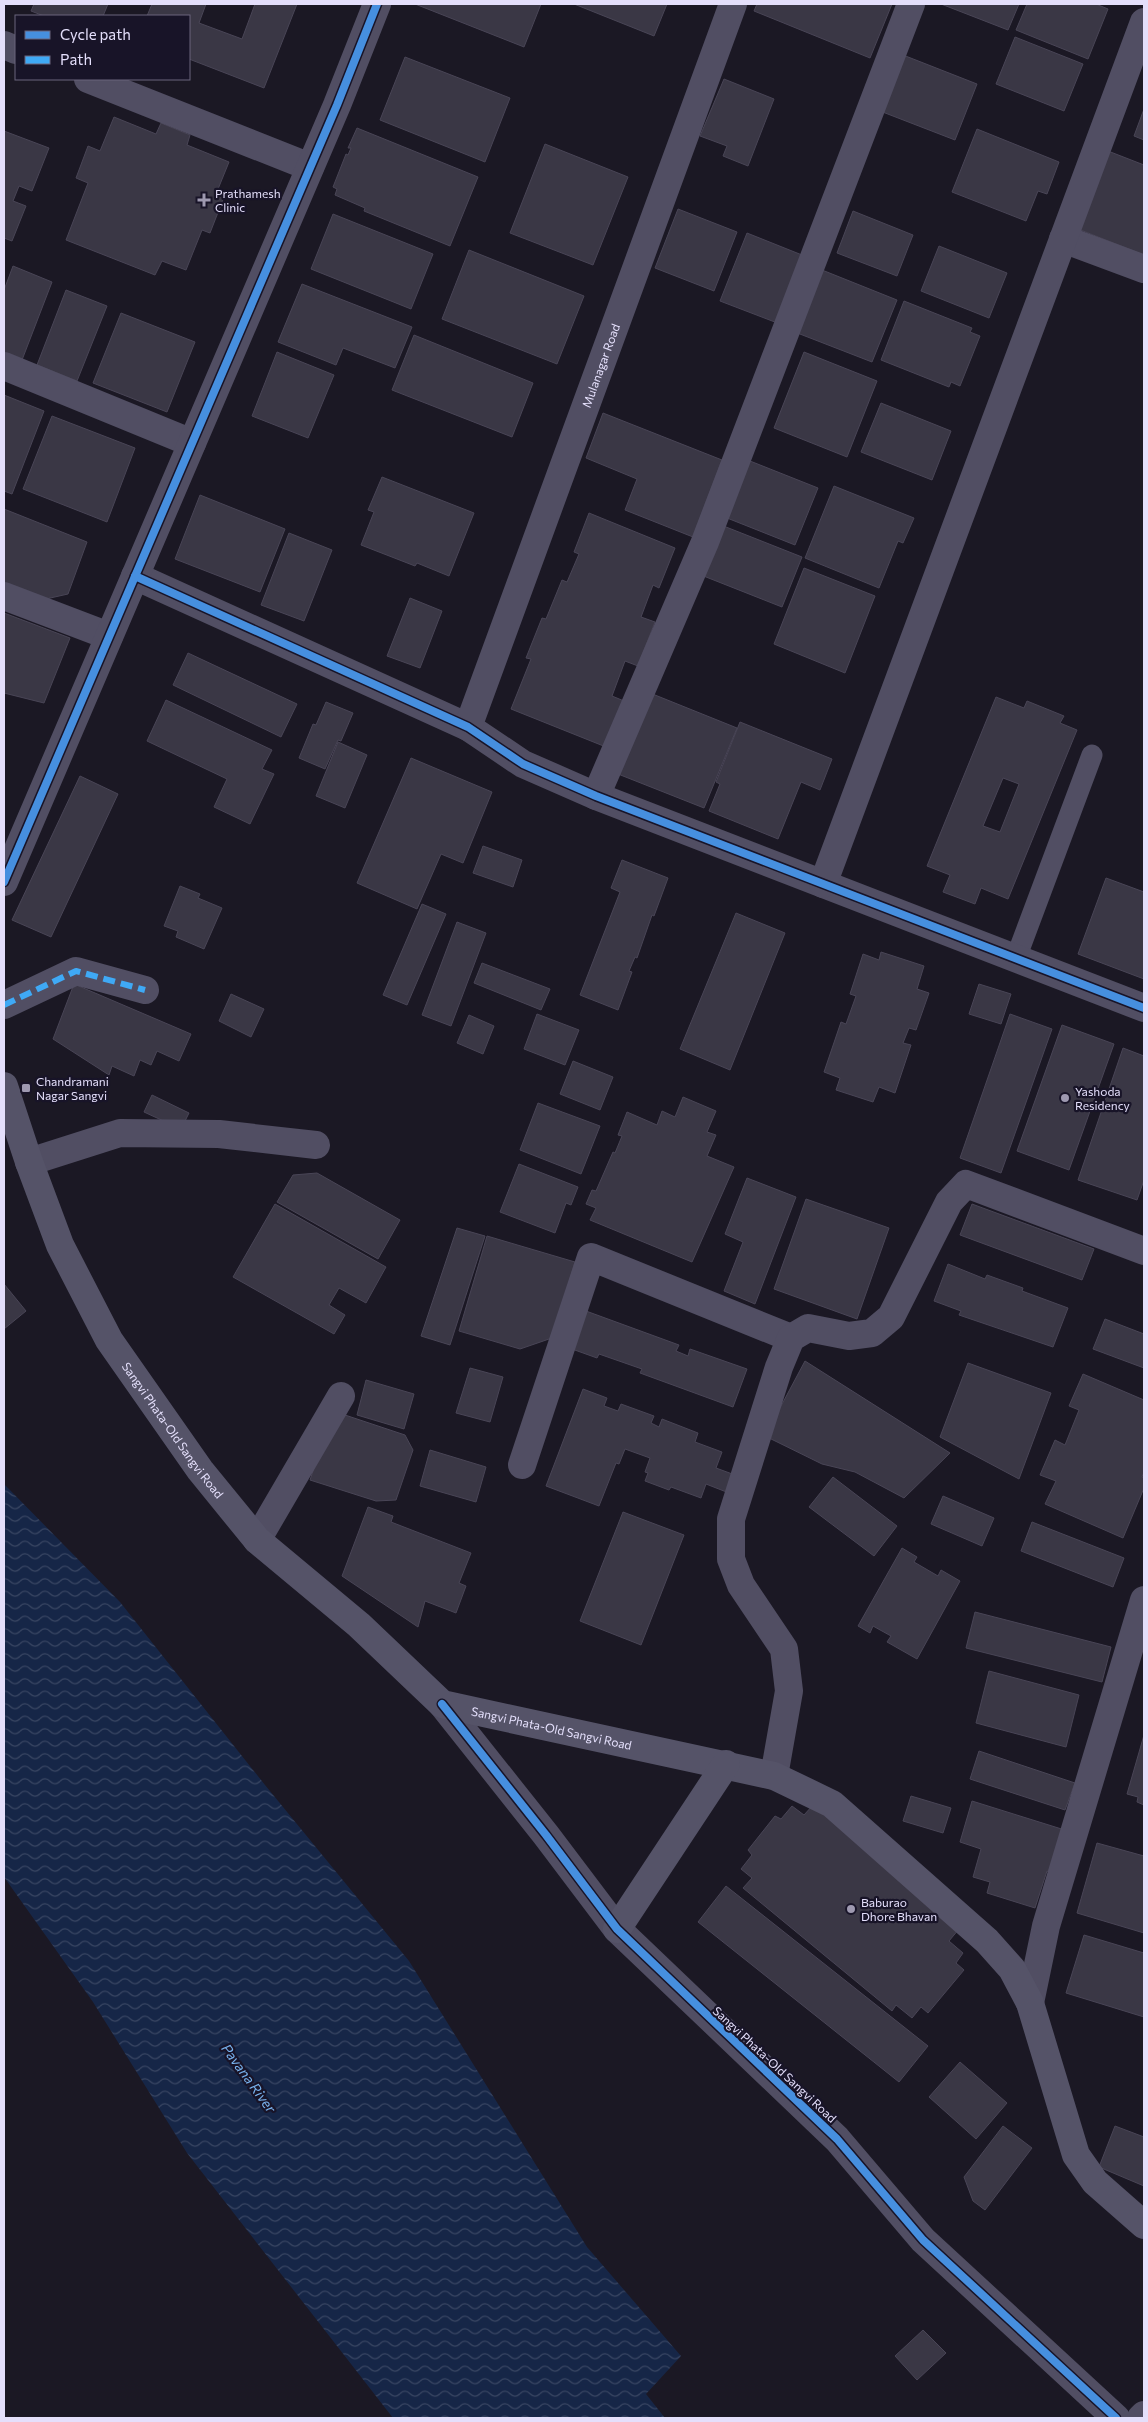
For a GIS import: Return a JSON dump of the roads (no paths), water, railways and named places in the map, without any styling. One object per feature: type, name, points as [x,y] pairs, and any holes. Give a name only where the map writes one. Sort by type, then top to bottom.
[{"type":"main road","name":"Sangvi Phata-Old Sangvi Road","points":[[4,1086],[29,1162],[60,1245],[109,1340],[200,1470],[257,1540],[359,1625],[442,1704],[726,1764],[774,1776],[832,1804],[988,1941],[1012,1969],[1030,2003],[1076,2154],[1096,2182],[1144,2225]]},
{"type":"main road","points":[[617,1929],[726,1764]]},
{"type":"street","points":[[4,882],[310,167],[377,4]]},
{"type":"street","name":"Mulanagar Road","points":[[468,727],[733,4]]},
{"type":"street","points":[[596,796],[705,542],[911,4]]},
{"type":"street","points":[[823,884],[1144,22]]},
{"type":"street","points":[[91,80],[310,167]]},
{"type":"street","points":[[1063,239],[1144,269]]},
{"type":"street","points":[[4,366],[192,443]]},
{"type":"street","points":[[135,576],[468,727],[523,764],[596,796],[1144,1008]]},
{"type":"street","points":[[4,596],[109,636]]},
{"type":"street","points":[[4,1005],[76,971],[145,990]]},
{"type":"street","points":[[29,1162],[120,1133],[219,1134],[316,1145]]},
{"type":"street","points":[[774,1776],[789,1691],[784,1649],[741,1585],[731,1559],[731,1519],[779,1366],[791,1338],[808,1328],[849,1336],[872,1333],[891,1317],[949,1202],[966,1184],[1144,1251]]},
{"type":"street","points":[[522,1465],[591,1257],[791,1338]]},
{"type":"street","points":[[257,1540],[341,1396]]},
{"type":"street","points":[[1030,2003],[1046,1926],[1144,1600]]},
{"type":"street","name":"Sangvi Phata-Old Sangvi Road","points":[[442,1704],[546,1835],[617,1929],[837,2139],[923,2240],[1116,2418]]},
{"type":"street","points":[[1141,2418],[1144,2415]]},
{"type":"lane","points":[[1016,958],[1092,755]]},
{"type":"water","name":"Pavana River","points":[[4,1484],[120,1602],[265,1785],[409,1961],[587,2247],[681,2356],[646,2394],[665,2418],[393,2418],[187,2153],[93,2002],[4,1877]]},
{"type":"place","name":"Prathamesh Clinic","points":[[204,200]]},
{"type":"place","name":"Chandramani Nagar Sangvi","points":[[26,1088]]},
{"type":"place","name":"Yashoda Residency","points":[[1065,1098]]},
{"type":"place","name":"Baburao Dhore Bhavan","points":[[851,1909]]}]
